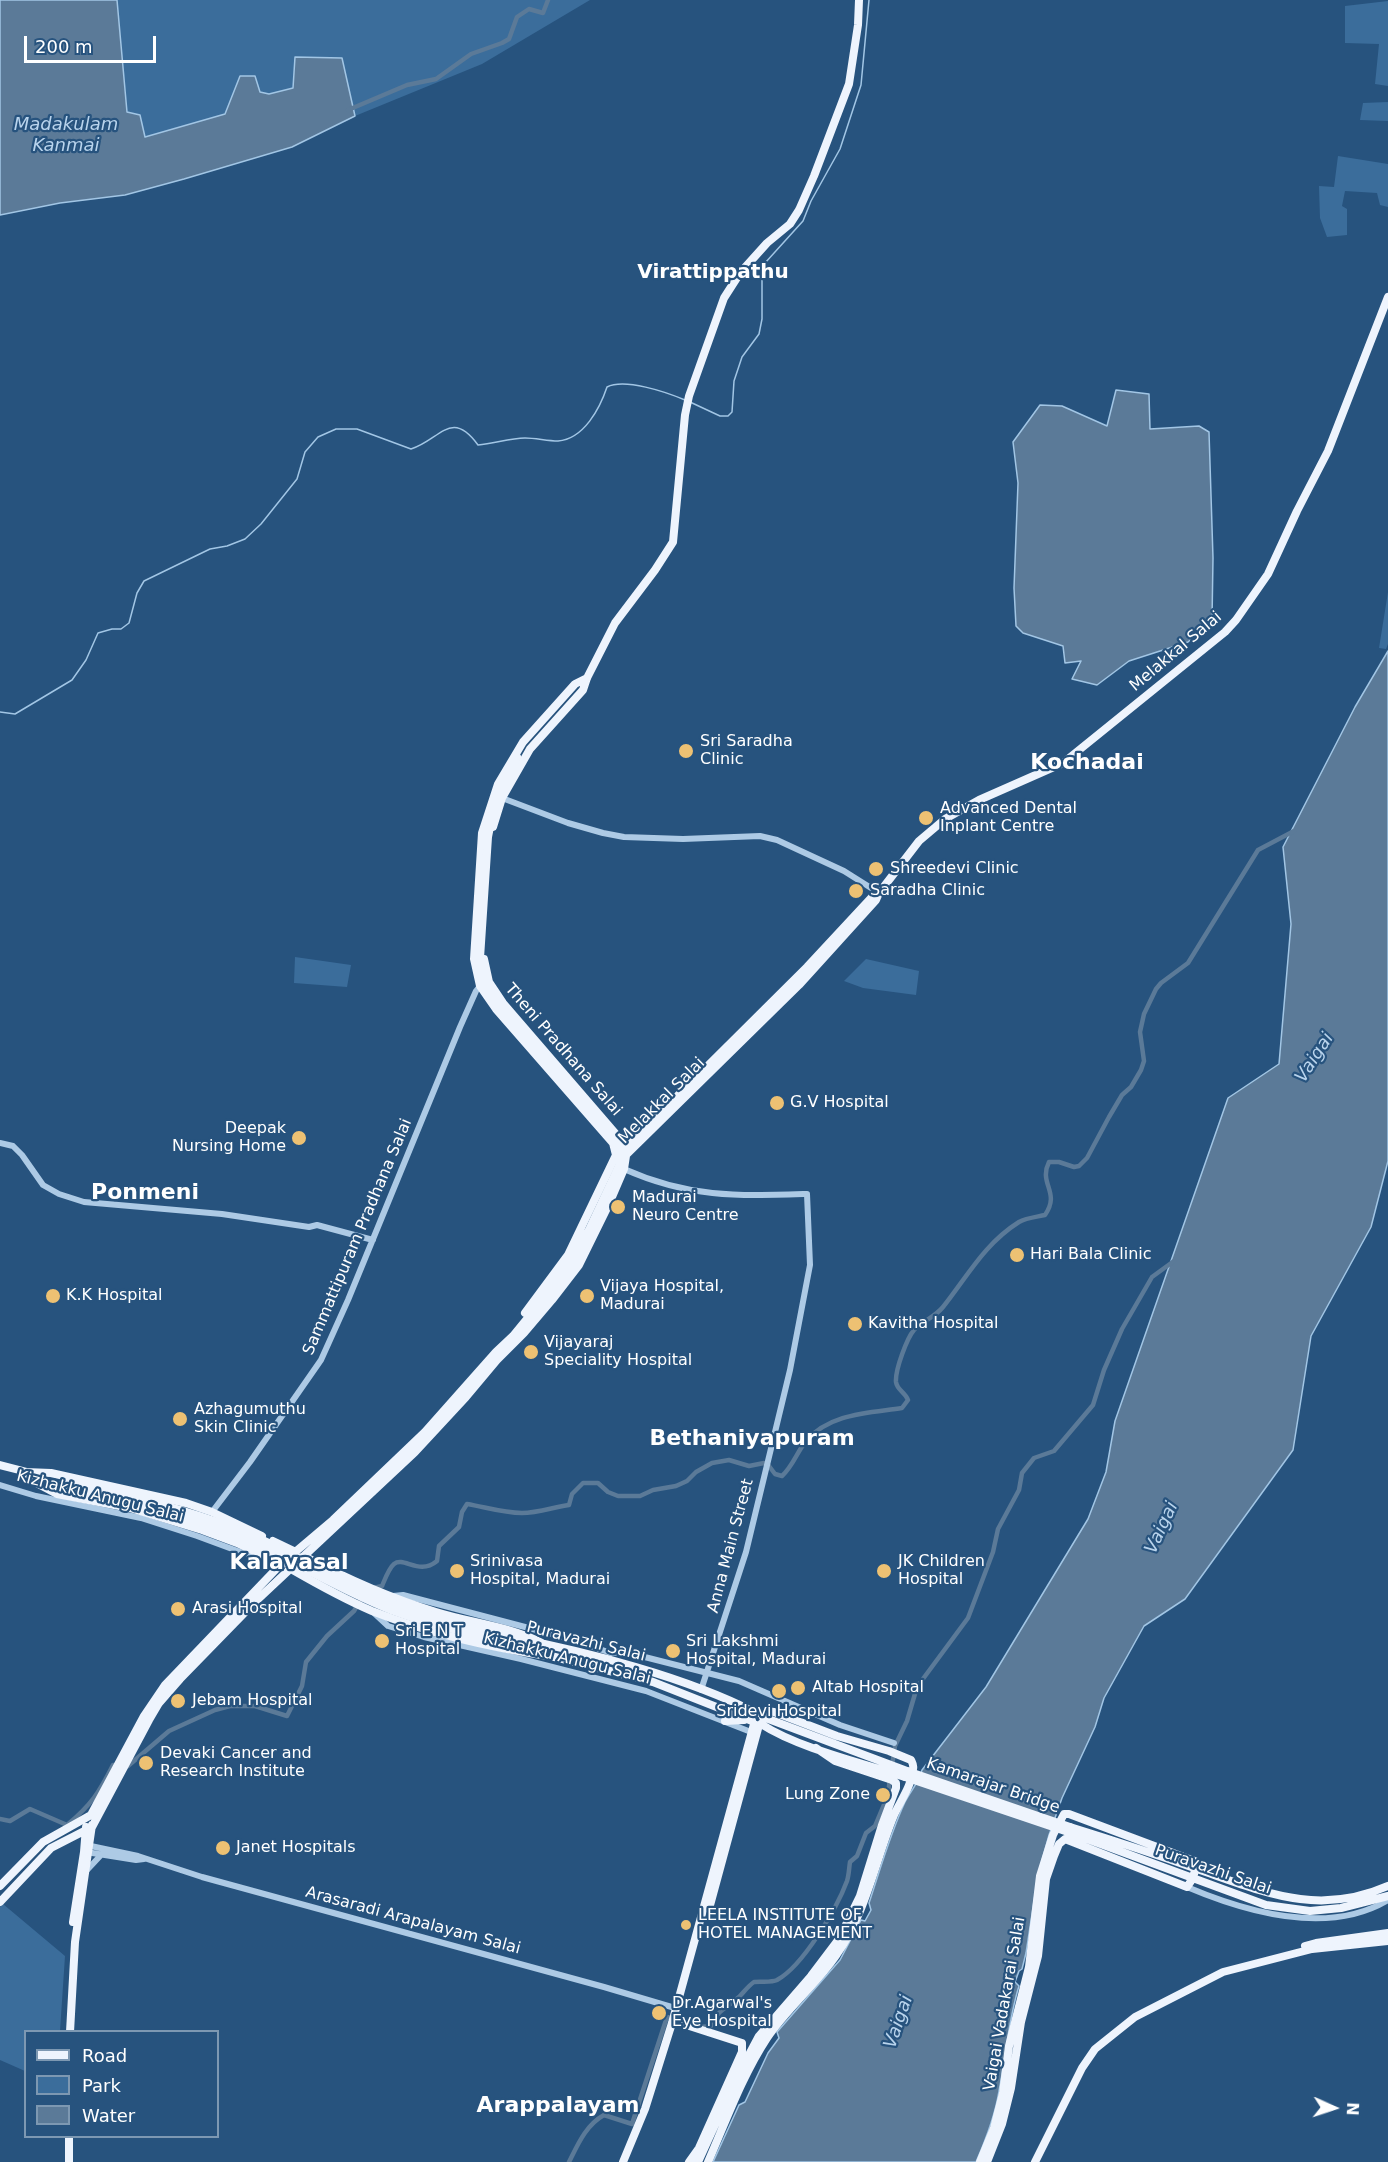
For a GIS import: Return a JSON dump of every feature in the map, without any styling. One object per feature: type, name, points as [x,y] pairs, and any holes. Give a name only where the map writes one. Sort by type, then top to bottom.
[{"type":"main road","name":"Theni Pradhana Salai","points":[[625,1153],[622,1141],[616,1133],[503,1003],[489,982],[484,966],[484,942],[492,828],[502,798],[530,749],[583,690],[615,623],[674,542],[689,396],[724,298],[740,273],[767,243],[790,224],[809,187],[849,84],[858,25],[859,0]]},
{"type":"main road","name":"Melakkal Salai","points":[[616,1155],[625,1153],[799,986],[876,900],[919,841],[945,819],[980,800],[1063,763],[1225,632],[1236,620],[1268,574],[1328,451],[1388,297]]},
{"type":"main road","name":"Theni Pradhana Salai","points":[[587,678],[575,684],[523,742],[502,778],[482,833],[474,960],[480,986],[496,1010],[613,1143],[616,1155]]},
{"type":"main road","points":[[8,1893],[0,1886],[36,1848],[88,1817],[159,1703],[214,1643],[415,1452],[466,1398],[567,1270],[588,1232],[619,1166],[617,1141],[499,1006],[482,979],[480,958],[488,837],[494,806],[517,757],[540,728],[587,678]]},
{"type":"main road","points":[[502,778],[510,782]]},
{"type":"main road","points":[[480,986],[489,982]]},
{"type":"main road","points":[[288,1572],[295,1556],[306,1542],[333,1520],[425,1432],[498,1355],[524,1333],[579,1265],[624,1169],[625,1153]]},
{"type":"main road","points":[[498,1355],[568,1255],[616,1155]]},
{"type":"main road","points":[[0,1465],[26,1475],[57,1494],[130,1508],[202,1530],[281,1564]]},
{"type":"main road","points":[[0,1470],[52,1482]]},
{"type":"main road","points":[[26,1475],[51,1473],[186,1503],[212,1512],[258,1534],[295,1556]]},
{"type":"main road","name":"Puravazhi Salai","points":[[52,1482],[169,1505],[242,1531],[356,1588],[437,1617],[652,1672],[701,1690],[774,1732],[891,1772],[906,1774]]},
{"type":"main road","name":"Puravazhi Salai","points":[[52,1482],[190,1519],[254,1544],[336,1585],[393,1610],[554,1657],[653,1682],[756,1723],[891,1772]]},
{"type":"main road","points":[[258,1534],[266,1533],[292,1546],[306,1542]]},
{"type":"main road","points":[[314,1548],[313,1553],[320,1564]]},
{"type":"main road","points":[[265,1556],[272,1565],[272,1574]]},
{"type":"main road","points":[[68,2030],[70,1943],[90,1843],[120,1767],[144,1716],[165,1685],[281,1564],[295,1556],[304,1556],[378,1592],[445,1615],[511,1631],[542,1643]]},
{"type":"main road","points":[[288,1572],[369,1609],[426,1629],[504,1649],[554,1657]]},
{"type":"main road","points":[[625,2162],[659,2081],[674,2018],[756,1723],[766,1711],[774,1712],[837,1736],[891,1747],[898,1754],[911,1760],[913,1770],[858,1917],[838,1954],[767,2037],[737,2094],[708,2162]]},
{"type":"main road","points":[[725,1721],[756,1723],[765,1731],[774,1732]]},
{"type":"main road","points":[[674,2018],[721,1865],[756,1723]]},
{"type":"main road","points":[[698,2162],[735,2081],[759,2036],[811,1976],[839,1939],[860,1896],[895,1792],[896,1783],[891,1772]]},
{"type":"main road","name":"Kamarajar Bridge","points":[[906,1774],[1069,1829]]},
{"type":"main road","name":"Vaigai Vadakarai Salai","points":[[980,2162],[994,2128],[1003,2093],[1009,2046],[1029,1967],[1040,1876],[1053,1834],[1064,1814],[1197,1865]]},
{"type":"main road","points":[[68,2030],[75,1942],[90,1843],[88,1817]]},
{"type":"main road","name":"Puravazhi Salai","points":[[1069,1829],[1197,1865],[1273,1895],[1314,1902],[1340,1900],[1367,1895],[1388,1886]]},
{"type":"main road","name":"Puravazhi Salai","points":[[1069,1829],[1266,1905],[1310,1911],[1341,1908],[1388,1896]]},
{"type":"main road","points":[[0,1902],[51,1848],[72,1837],[90,1843]]},
{"type":"main road","name":"Vaigai Vadakarai Salai","points":[[987,2162],[1002,2124],[1011,2088],[1021,2022],[1038,1956],[1046,1880],[1059,1844],[1065,1839],[1187,1887]]},
{"type":"main road","points":[[36,1848],[43,1856]]},
{"type":"main road","points":[[1187,1887],[1197,1865]]},
{"type":"main road","points":[[1282,1956],[1287,1952],[1316,1943],[1388,1933]]},
{"type":"main road","points":[[1035,2162],[1085,2063],[1104,2040],[1143,2013],[1223,1972],[1312,1949],[1388,1941]]},
{"type":"main road","points":[[674,2018],[742,2043],[742,2052],[699,2148],[689,2162]]},
{"type":"main road","points":[[69,2138],[69,2162]]},
{"type":"street","points":[[502,798],[568,823],[624,837],[683,839],[760,836],[777,840],[844,871],[879,893]]},
{"type":"street","name":"Sammattipuram Pradhana Salai","points":[[212,1512],[321,1360],[460,1027],[480,986]]},
{"type":"street","points":[[0,1143],[13,1146],[43,1185],[59,1194],[84,1202],[222,1214],[309,1227],[317,1225],[373,1240]]},
{"type":"street","name":"Anna Main Street","points":[[624,1169],[646,1179],[680,1189],[740,1196],[807,1194],[810,1265],[783,1404],[766,1464],[757,1512],[743,1563],[701,1690]]},
{"type":"street","name":"Kizhakku Anugu Salai","points":[[0,1485],[36,1496],[141,1518],[243,1553],[265,1556]]},
{"type":"street","points":[[391,1596],[403,1595],[567,1638],[611,1653],[625,1652],[739,1682],[891,1747]]},
{"type":"street","name":"Kizhakku Anugu Salai","points":[[369,1609],[388,1626],[424,1637],[646,1691],[725,1721],[756,1723]]},
{"type":"street","points":[[87,1870],[90,1843]]},
{"type":"street","name":"Arasaradi Arapalayam Salai","points":[[90,1843],[136,1860],[144,1859],[604,1987],[674,2018]]},
{"type":"street","points":[[1187,1887],[1260,1913],[1281,1917],[1312,1918],[1351,1914],[1363,1912],[1388,1900]]},
{"type":"green space","points":[[117,0],[590,0],[482,64],[355,116],[342,59],[295,57],[293,88],[269,94],[260,92],[254,76],[225,114],[145,137],[127,112]]},
{"type":"green space","points":[[1388,1],[1388,86],[1375,84],[1379,44],[1345,43],[1345,6]]},
{"type":"green space","points":[[1388,102],[1388,121],[1360,120],[1363,103]]},
{"type":"green space","points":[[1338,156],[1388,164],[1388,207],[1380,205],[1377,193],[1345,191],[1342,206],[1347,209],[1347,235],[1327,237],[1320,218],[1319,186],[1334,187]]},
{"type":"green space","points":[[1388,592],[1388,644],[1386,649],[1379,648]]},
{"type":"green space","points":[[295,957],[351,965],[347,987],[294,983]]},
{"type":"green space","points":[[866,959],[919,971],[916,995],[863,988],[844,981]]},
{"type":"green space","points":[[3,1904],[65,1956],[60,2030],[24,2030],[24,2071],[0,2060],[0,1907]]},
{"type":"water","name":"Madakulam Kanmai","points":[[0,0],[117,0],[127,112],[140,115],[145,137],[225,114],[240,76],[255,76],[260,92],[269,94],[293,88],[295,57],[342,58],[355,116],[292,147],[184,179],[125,195],[60,203],[0,215]]},
{"type":"water","points":[[1116,390],[1149,394],[1150,429],[1199,426],[1209,432],[1213,558],[1212,620],[1188,642],[1129,661],[1097,685],[1072,679],[1081,661],[1065,663],[1063,646],[1023,633],[1016,626],[1014,588],[1018,483],[1013,442],[1040,405],[1062,406],[1107,426]]},
{"type":"water","name":"Vaigai","points":[[1388,651],[1388,1161],[1371,1227],[1311,1336],[1293,1450],[1185,1599],[1144,1626],[1104,1698],[1095,1727],[1062,1798],[1049,1835],[1038,1875],[1026,1953],[1022,1969],[1015,1982],[1019,1986],[997,2100],[990,2127],[976,2162],[713,2162],[739,2105],[745,2102],[768,2053],[779,2038],[777,2032],[840,1960],[861,1920],[865,1921],[871,1910],[869,1903],[890,1839],[905,1802],[922,1770],[986,1687],[1088,1519],[1106,1472],[1115,1421],[1228,1098],[1279,1064],[1291,924],[1283,847],[1355,707]]},
{"type":"waterway","points":[[348,110],[407,85],[436,79],[471,54],[502,43],[509,39],[517,17],[529,9],[543,13],[548,0]]},
{"type":"waterway","points":[[690,402],[720,416],[728,416],[732,412],[734,381],[742,357],[759,334],[765,263],[803,221],[811,201],[840,149],[861,85],[869,0]]},
{"type":"waterway","points":[[0,712],[15,714],[72,680],[86,660],[98,633],[121,629],[129,623],[137,593],[144,581],[210,549],[245,539],[261,524],[297,479],[305,452],[318,437],[336,429],[357,429],[411,449],[453,428],[469,434],[478,445],[519,438],[558,441],[576,435],[583,429],[595,413],[607,387],[635,385],[685,400]]},
{"type":"waterway","points":[[373,1588],[382,1586],[390,1568],[398,1562],[424,1567],[437,1561],[439,1546],[459,1527],[462,1512],[467,1504],[515,1513],[540,1511],[569,1505],[572,1494],[583,1483],[598,1483],[608,1492],[618,1496],[640,1496],[653,1490],[676,1486],[712,1463],[729,1460],[749,1466],[764,1463],[775,1474],[782,1476],[806,1441],[826,1425],[863,1413],[902,1408],[908,1400],[899,1389],[896,1377],[911,1334],[943,1307],[996,1240],[1019,1222],[1045,1215],[1051,1200],[1046,1176],[1049,1162],[1079,1166],[1087,1158],[1122,1095],[1131,1087],[1141,1070],[1144,1061],[1140,1032],[1144,1014],[1156,989],[1188,963],[1258,850],[1294,831]]},
{"type":"waterway","points":[[892,1766],[895,1746],[907,1721],[917,1687],[968,1618],[993,1552],[998,1529],[1019,1490],[1022,1473],[1034,1458],[1054,1451],[1093,1405],[1104,1370],[1122,1329],[1152,1277],[1174,1261]]},
{"type":"waterway","points":[[128,1766],[169,1731],[215,1710],[230,1706],[255,1706],[287,1716],[302,1686],[306,1662],[327,1636],[354,1611],[363,1596]]},
{"type":"waterway","points":[[0,1819],[10,1821],[30,1809],[67,1825],[94,1798],[113,1765],[117,1766]]},
{"type":"waterway","points":[[700,2027],[711,2026],[719,2013],[754,1982],[775,1981],[787,1973],[808,1950],[842,1892],[848,1879],[850,1862],[857,1856],[866,1833],[875,1826],[888,1795],[890,1777]]},
{"type":"waterway","points":[[569,2162],[587,2130],[604,2115],[632,2124],[667,2017],[675,2019]]},
{"type":"place","name":"Sri Saradha Clinic","points":[[686,751]]},
{"type":"place","name":"Advanced Dental Inplant Centre","points":[[926,818]]},
{"type":"place","name":"Shreedevi Clinic","points":[[876,869]]},
{"type":"place","name":"Saradha Clinic","points":[[856,891]]},
{"type":"place","name":"G.V Hospital","points":[[777,1103]]},
{"type":"place","name":"Deepak Nursing Home","points":[[299,1138]]},
{"type":"place","name":"Madurai Neuro Centre","points":[[618,1207]]},
{"type":"place","name":"Hari Bala Clinic","points":[[1017,1255]]},
{"type":"place","name":"K.K Hospital","points":[[53,1296]]},
{"type":"place","name":"Vijaya Hospital, Madurai","points":[[587,1296]]},
{"type":"place","name":"Kavitha Hospital","points":[[855,1324]]},
{"type":"place","name":"Vijayaraj Speciality Hospital","points":[[531,1352]]},
{"type":"place","name":"Azhagumuthu Skin Clinic","points":[[180,1419]]},
{"type":"place","name":"Srinivasa Hospital, Madurai","points":[[457,1571]]},
{"type":"place","name":"JK Children Hospital","points":[[884,1571]]},
{"type":"place","name":"Arasi Hospital","points":[[178,1609]]},
{"type":"place","name":"Sri E N T Hospital","points":[[382,1641]]},
{"type":"place","name":"Sri Lakshmi Hospital, Madurai","points":[[673,1651]]},
{"type":"place","name":"Altab Hospital","points":[[798,1688]]},
{"type":"place","name":"Sridevi Hospital","points":[[779,1691]]},
{"type":"place","name":"Jebam Hospital","points":[[178,1701]]},
{"type":"place","name":"Devaki Cancer and Research Institute","points":[[146,1763]]},
{"type":"place","name":"Lung Zone","points":[[883,1795]]},
{"type":"place","name":"Janet Hospitals","points":[[223,1848]]},
{"type":"place","name":"LEELA INSTITUTE OF HOTEL MANAGEMENT","points":[[686,1925]]},
{"type":"place","name":"Dr.Agarwal's Eye Hospital","points":[[659,2013]]},
{"type":"district","name":"Virattippathu","points":[[713,273]]},
{"type":"district","name":"Kochadai","points":[[1087,763]]},
{"type":"district","name":"Ponmeni","points":[[145,1193]]},
{"type":"district","name":"Bethaniyapuram","points":[[752,1439]]},
{"type":"district","name":"Kalavasal","points":[[289,1563]]},
{"type":"district","name":"Arappalayam","points":[[558,2106]]}]
